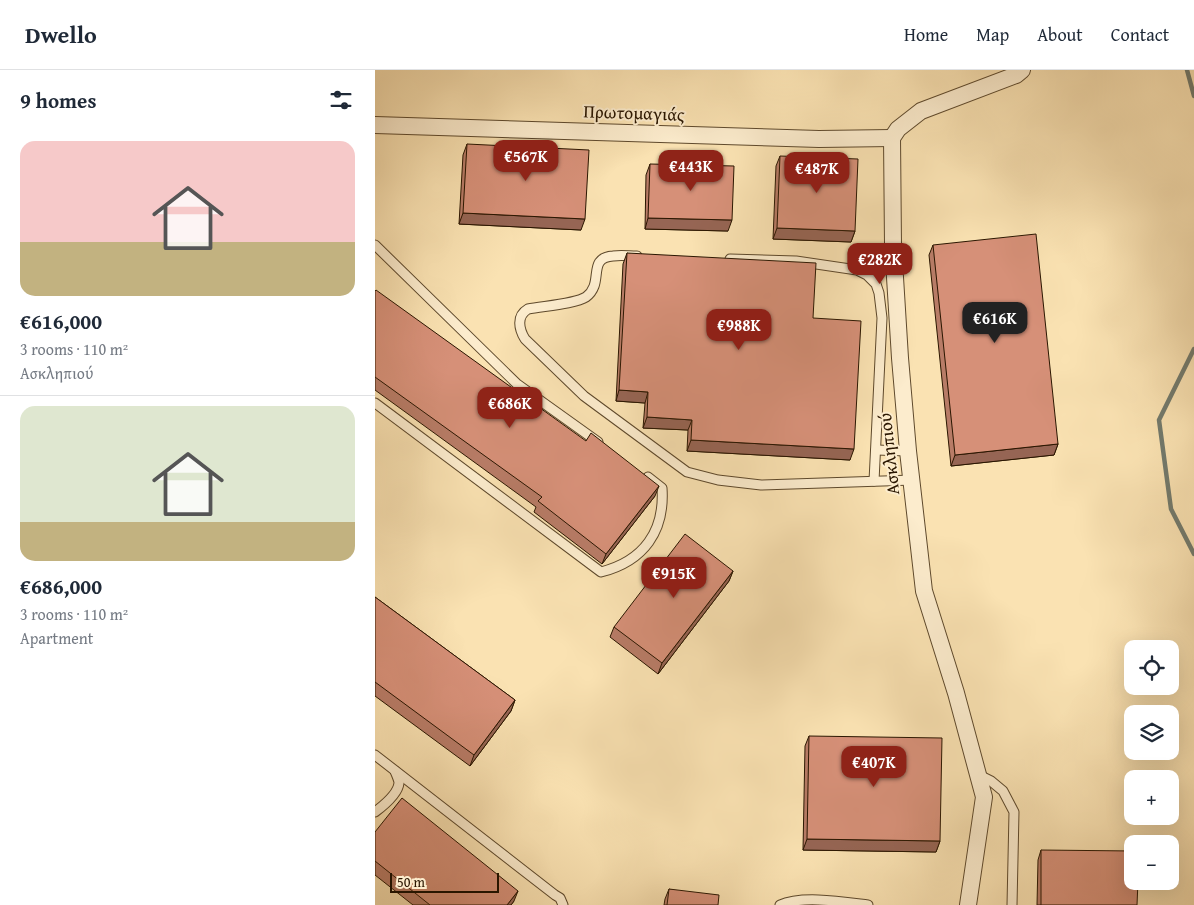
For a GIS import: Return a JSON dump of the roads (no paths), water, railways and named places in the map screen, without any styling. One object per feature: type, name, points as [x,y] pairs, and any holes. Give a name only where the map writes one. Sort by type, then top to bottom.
[{"type":"street","points":[[892,138],[899,129],[921,111],[1016,75],[1022,70]]},
{"type":"street","name":"Πρωτομαγιάς","points":[[375,125],[819,139],[892,138]]},
{"type":"street","name":"Ασκληπιού","points":[[892,138],[893,245],[900,358],[908,451],[913,480],[913,499],[924,591],[956,693],[984,797],[968,905]]},
{"type":"lane","points":[[375,246],[517,384],[605,447]]},
{"type":"lane","points":[[641,256],[613,256],[604,258],[598,263],[594,288],[586,297],[577,301],[525,310],[519,320],[521,332],[525,339],[584,396],[687,472],[718,480],[761,485],[913,480]]},
{"type":"lane","points":[[719,259],[796,261],[857,270],[867,275],[876,284],[879,292],[882,318],[874,481]]},
{"type":"lane","points":[[375,403],[601,572],[613,569],[633,558],[650,541],[660,521],[663,499],[662,488],[638,470]]},
{"type":"lane","points":[[876,450],[908,451]]},
{"type":"lane","points":[[375,755],[560,898],[563,905]]},
{"type":"lane","points":[[375,812],[391,798],[399,783],[395,771]]},
{"type":"lane","points":[[978,775],[991,781],[1003,791],[1014,812],[1012,905]]},
{"type":"lane","points":[[780,905],[801,900],[868,905]]},
{"type":"waterway","points":[[1187,70],[1194,96]]},
{"type":"waterway","points":[[1194,349],[1159,420],[1171,509],[1194,554]]}]
